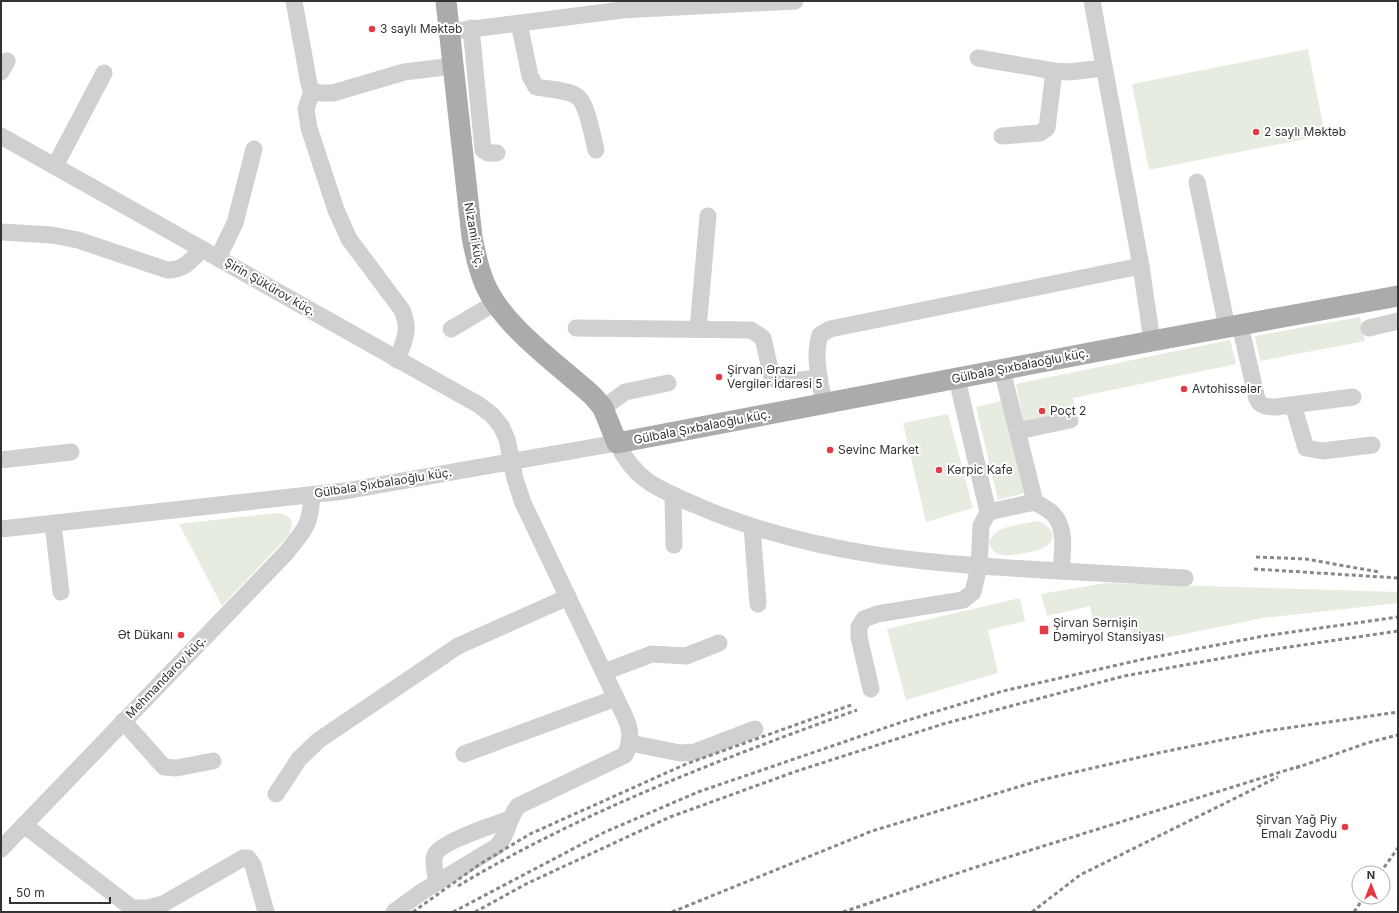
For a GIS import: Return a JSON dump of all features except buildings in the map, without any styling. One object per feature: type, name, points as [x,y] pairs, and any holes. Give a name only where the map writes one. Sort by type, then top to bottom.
[{"type":"main road","name":"Nizami küç.","points":[[446,1],[472,237],[476,261],[484,283],[496,303],[517,328],[594,396],[603,408],[617,443]]},
{"type":"main road","name":"Gülbala Şıxbalaoğlu küç.","points":[[617,443],[1152,341],[1398,296]]},
{"type":"street","points":[[294,1],[309,84],[312,91],[306,109],[309,128],[336,210],[349,239],[402,310],[407,322],[407,334],[397,360]]},
{"type":"street","points":[[449,32],[519,23],[622,5],[795,1]]},
{"type":"street","points":[[1092,1],[1141,266],[1152,341]]},
{"type":"street","points":[[519,23],[530,76],[536,87],[570,93],[578,97],[583,104],[596,150]]},
{"type":"street","points":[[471,28],[483,150],[488,153],[497,153]]},
{"type":"street","points":[[978,58],[1054,71],[1070,72],[1104,68]]},
{"type":"street","points":[[312,91],[333,93],[404,72],[453,66]]},
{"type":"street","points":[[1002,136],[1040,133],[1046,128],[1054,71]]},
{"type":"street","points":[[55,166],[104,73]]},
{"type":"street","name":"Şirin Şükürov küç.","points":[[1,136],[479,405],[492,416],[502,426],[507,440],[515,480],[522,503],[616,698],[629,727],[630,742]]},
{"type":"street","points":[[218,258],[235,223],[254,149]]},
{"type":"street","points":[[1197,182],[1234,326],[1259,404],[1265,407],[1294,405],[1353,397]]},
{"type":"street","points":[[698,329],[708,216]]},
{"type":"street","points":[[1,232],[52,235],[78,240],[167,270],[179,270],[187,265],[202,249]]},
{"type":"street","points":[[824,403],[819,378],[817,346],[820,335],[830,329],[1141,266]]},
{"type":"street","points":[[451,329],[496,303]]},
{"type":"street","points":[[1369,328],[1398,321]]},
{"type":"street","points":[[576,328],[751,330],[764,338],[772,378],[781,382],[819,378]]},
{"type":"street","points":[[1002,370],[1035,502],[1054,515],[1061,528],[1063,544],[1061,571]]},
{"type":"street","points":[[871,689],[859,636],[859,627],[864,619],[877,614],[963,600],[973,592],[979,567],[981,526],[988,512],[957,379]]},
{"type":"street","points":[[603,408],[625,392],[668,383]]},
{"type":"street","points":[[1294,405],[1306,448],[1323,451],[1372,445]]},
{"type":"street","points":[[1018,431],[1070,420]]},
{"type":"street","points":[[617,443],[625,460],[635,472],[650,483],[673,495],[752,527],[819,545],[868,555],[932,564],[1185,578]]},
{"type":"street","name":"Gülbala Şıxbalaoğlu küç.","points":[[1,529],[312,496],[617,443]]},
{"type":"street","points":[[1,460],[71,452]]},
{"type":"street","points":[[673,495],[674,545]]},
{"type":"street","name":"Mehmandarov küç.","points":[[1,849],[123,720],[286,553],[306,527],[311,517],[312,496]]},
{"type":"street","points":[[988,512],[1035,502]]},
{"type":"street","points":[[53,524],[61,592]]},
{"type":"street","points":[[752,527],[758,604]]},
{"type":"street","points":[[276,794],[299,758],[319,740],[458,646],[568,597]]},
{"type":"street","points":[[604,672],[652,654],[662,654],[675,657],[686,656],[718,643]]},
{"type":"street","points":[[464,754],[616,698]]},
{"type":"street","points":[[123,720],[164,767],[176,768],[213,760]]},
{"type":"street","points":[[394,912],[437,882],[496,847],[502,841],[510,819],[518,806],[625,754],[630,742],[680,753],[695,752],[755,728]]},
{"type":"street","points":[[437,882],[434,862],[436,854],[440,849],[470,833],[510,819]]},
{"type":"street","points":[[24,825],[132,908],[147,908],[163,904],[243,858],[248,858],[253,865],[266,912]]},
{"type":"shaded area","points":[[1308,49],[1325,135],[1149,170],[1132,84]]},
{"type":"shaded area","points":[[1360,317],[1365,341],[1260,361],[1255,336]]},
{"type":"shaded area","points":[[1230,340],[1236,364],[1073,398],[1076,412],[1024,424],[1016,384]]},
{"type":"shaded area","points":[[1002,401],[1024,493],[998,500],[976,407]]},
{"type":"shaded area","points":[[948,414],[973,508],[926,522],[903,423]]},
{"type":"shaded area","points":[[275,513],[285,515],[291,519],[292,526],[289,535],[222,606],[179,524]]},
{"type":"shaded area","points":[[1037,521],[1050,529],[1053,537],[1048,545],[1040,550],[1015,555],[1004,555],[996,553],[992,548],[989,542],[992,536],[1003,528]]},
{"type":"shaded area","points":[[1106,583],[1398,592],[1398,603],[1263,618],[1136,644],[1129,623],[1095,631],[1090,606],[1047,616],[1041,594]]},
{"type":"shaded area","points":[[1020,598],[1025,621],[988,630],[998,673],[906,700],[887,629]]},
{"type":"railway","points":[[1256,557],[1306,559],[1379,572]]},
{"type":"railway","points":[[1254,569],[1398,578]]},
{"type":"railway","points":[[453,912],[605,832],[698,792],[902,722],[1003,691],[1144,659],[1264,636],[1398,617]]},
{"type":"railway","points":[[475,912],[526,884],[670,817],[797,771],[943,724],[1124,676],[1262,651],[1398,631]]},
{"type":"railway","points":[[413,912],[480,864],[530,834],[686,764],[854,704]]},
{"type":"railway","points":[[458,886],[505,859],[603,810],[704,767],[857,710]]},
{"type":"railway","points":[[672,912],[872,831],[1041,780],[1158,753],[1266,731],[1398,712]]},
{"type":"railway","points":[[1296,768],[1367,743],[1398,735]]},
{"type":"railway","points":[[843,912],[970,869],[1300,766]]},
{"type":"railway","points":[[1032,912],[1080,875],[1278,777]]},
{"type":"railway","points":[[1386,865],[1398,848]]},
{"type":"railway","points":[[1354,912],[1359,905]]},
{"type":"place","name":"3 saylı Məktəb","points":[[372,29]]},
{"type":"place","name":"2 saylı Məktəb","points":[[1256,132]]},
{"type":"place","name":"Şirvan Ərazi Vergilər İdarəsi 5","points":[[719,377]]},
{"type":"place","name":"Avtohissələr","points":[[1184,389]]},
{"type":"place","name":"Poçt 2","points":[[1042,411]]},
{"type":"place","name":"Sevinc Market","points":[[830,450]]},
{"type":"place","name":"Kərpic Kafe","points":[[939,470]]},
{"type":"place","name":"Şirvan Sərnişin Dəmiryol Stansiyası","points":[[1044,630]]},
{"type":"place","name":"Ət Dükanı","points":[[181,635]]},
{"type":"place","name":"Şirvan Yağ Piy Emalı Zavodu","points":[[1345,827]]}]
